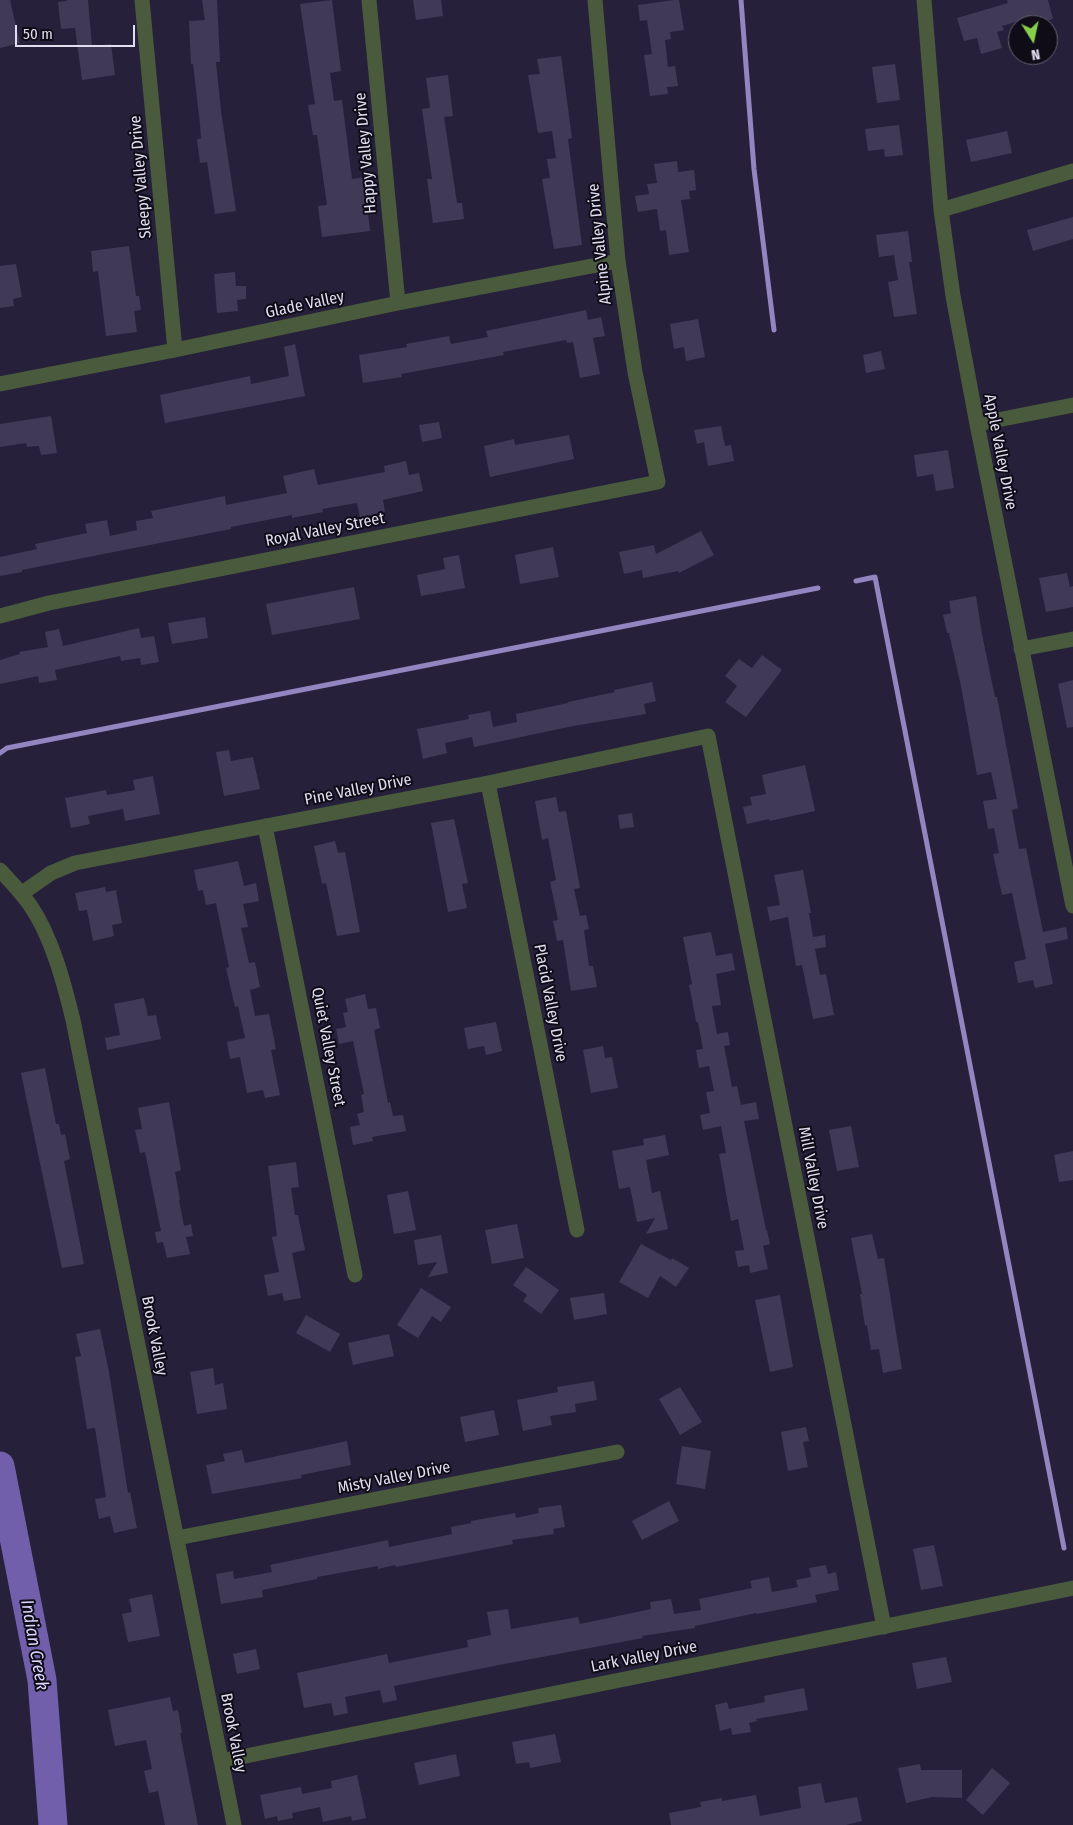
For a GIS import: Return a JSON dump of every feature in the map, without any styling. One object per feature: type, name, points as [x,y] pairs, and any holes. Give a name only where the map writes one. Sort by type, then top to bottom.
[{"type":"street","name":"Sleepy Valley Drive","points":[[142,0],[175,350]]},
{"type":"street","name":"Happy Valley Drive","points":[[369,0],[398,303]]},
{"type":"street","name":"Alpine Valley Drive","points":[[595,0],[618,260],[635,372],[658,482]]},
{"type":"street","name":"Apple Valley Drive","points":[[924,0],[941,210],[953,296],[1021,649],[1070,876],[1073,906]]},
{"type":"street","points":[[941,210],[1073,172]]},
{"type":"street","name":"Glade Valley","points":[[0,384],[618,260]]},
{"type":"street","points":[[977,424],[1073,405]]},
{"type":"street","name":"Royal Valley Street","points":[[0,616],[49,603],[658,482]]},
{"type":"street","points":[[1021,649],[1073,640]]},
{"type":"street","name":"Pine Valley Drive","points":[[21,894],[51,873],[75,864],[488,783],[708,736]]},
{"type":"street","name":"Mill Valley Drive","points":[[708,736],[884,1627]]},
{"type":"street","name":"Placid Valley Drive","points":[[488,783],[578,1230]]},
{"type":"street","name":"Quiet Valley Street","points":[[265,826],[356,1275]]},
{"type":"street","name":"Brook Valley","points":[[0,870],[21,894],[40,922],[65,988],[73,1020],[234,1825]]},
{"type":"street","name":"Misty Valley Drive","points":[[177,1538],[617,1452]]},
{"type":"street","name":"Lark Valley Drive","points":[[221,1761],[1073,1588]]},
{"type":"building","points":[[0,0],[10,0],[20,43],[0,48]]},
{"type":"building","points":[[88,0],[92,46],[111,44],[115,75],[82,80],[75,28],[61,29],[58,2]]},
{"type":"building","points":[[202,0],[217,0],[220,62],[216,62],[221,111],[236,211],[215,214],[207,162],[200,163],[197,139],[201,139],[200,124],[193,64],[191,64],[189,21],[205,20]]},
{"type":"building","points":[[332,0],[341,71],[330,73],[334,101],[342,100],[352,179],[364,177],[370,231],[322,237],[318,206],[327,205],[317,135],[313,135],[308,105],[315,104],[300,4]]},
{"type":"building","points":[[413,0],[441,0],[443,16],[416,20]]},
{"type":"building","points":[[679,0],[684,30],[670,32],[671,39],[665,40],[668,67],[675,66],[678,86],[667,87],[668,94],[650,96],[644,55],[652,54],[647,20],[640,21],[638,5]]},
{"type":"building","points":[[1007,0],[1048,0],[1052,15],[1008,15],[1008,24],[1002,26],[1004,30],[997,32],[1002,48],[981,54],[977,38],[964,41],[957,18],[1008,3]]},
{"type":"building","points":[[561,56],[572,138],[568,139],[582,245],[554,249],[542,179],[550,178],[547,159],[556,158],[552,131],[538,133],[528,75],[540,74],[537,59]]},
{"type":"building","points":[[895,64],[900,100],[877,103],[872,67]]},
{"type":"building","points":[[448,75],[453,116],[444,117],[457,203],[462,203],[464,219],[433,223],[427,179],[432,179],[422,109],[430,108],[426,78]]},
{"type":"building","points":[[899,125],[903,155],[885,157],[884,149],[868,151],[865,129]]},
{"type":"building","points":[[1007,131],[1012,153],[971,162],[966,140]]},
{"type":"building","points":[[677,161],[678,172],[694,170],[696,190],[689,191],[690,199],[681,200],[689,252],[669,255],[666,230],[660,231],[657,209],[638,212],[635,196],[649,194],[647,184],[657,183],[654,164]]},
{"type":"building","points":[[1073,217],[1073,239],[1033,251],[1027,230]]},
{"type":"building","points":[[908,231],[912,262],[909,262],[917,314],[894,317],[888,282],[898,280],[894,255],[879,257],[876,235]]},
{"type":"building","points":[[129,246],[136,296],[139,296],[141,310],[134,311],[137,332],[106,336],[98,271],[93,272],[91,251]]},
{"type":"building","points":[[16,264],[22,297],[13,299],[14,306],[0,308],[0,266]]},
{"type":"building","points":[[235,272],[236,286],[246,286],[246,299],[237,300],[238,311],[217,313],[214,274]]},
{"type":"building","points":[[586,310],[588,320],[601,317],[605,336],[593,338],[600,374],[580,378],[573,342],[567,343],[566,340],[503,352],[504,355],[401,374],[402,377],[363,383],[359,355],[407,347],[406,344],[449,336],[451,344],[488,337],[486,331]]},
{"type":"building","points":[[698,319],[705,357],[686,361],[684,347],[674,349],[670,324]]},
{"type":"building","points":[[295,344],[305,396],[165,423],[160,395],[250,376],[251,384],[289,376],[284,347]]},
{"type":"building","points":[[881,351],[885,369],[866,373],[863,355]]},
{"type":"building","points":[[51,416],[57,453],[41,455],[39,446],[27,447],[26,443],[0,447],[0,424]]},
{"type":"building","points":[[439,422],[442,438],[422,442],[419,425]]},
{"type":"building","points":[[721,426],[725,446],[731,445],[734,461],[708,466],[704,442],[697,444],[694,430]]},
{"type":"building","points":[[569,435],[574,459],[490,477],[484,446],[514,439],[515,445]]},
{"type":"building","points":[[948,450],[954,488],[936,491],[933,474],[917,477],[914,455]]},
{"type":"building","points":[[406,461],[409,475],[419,473],[423,491],[383,500],[385,512],[360,517],[357,503],[322,509],[323,512],[292,518],[292,515],[231,527],[231,529],[0,576],[0,557],[37,549],[35,544],[87,533],[85,524],[107,520],[110,536],[137,530],[136,521],[153,518],[151,511],[225,496],[226,505],[287,493],[283,476],[314,469],[318,485],[385,472],[384,466]]},
{"type":"building","points":[[701,531],[714,555],[679,573],[678,571],[643,578],[642,570],[624,574],[619,552],[654,545],[656,554]]},
{"type":"building","points":[[553,547],[559,577],[520,584],[515,555]]},
{"type":"building","points":[[459,555],[465,588],[421,596],[417,575],[445,569],[443,558]]},
{"type":"building","points":[[1067,573],[1070,587],[1073,586],[1073,607],[1046,612],[1039,578]]},
{"type":"building","points":[[354,587],[360,619],[272,635],[266,604]]},
{"type":"building","points":[[976,596],[1018,808],[1012,810],[1019,849],[1026,848],[1043,932],[1066,927],[1068,939],[1045,944],[1053,984],[1035,988],[1033,980],[1018,983],[1014,962],[1026,959],[1012,893],[1002,895],[993,854],[999,853],[994,828],[988,829],[983,801],[997,799],[991,772],[977,775],[961,686],[943,615],[951,613],[949,601]]},
{"type":"building","points":[[205,617],[208,638],[172,644],[168,623]]},
{"type":"building","points":[[139,628],[141,638],[154,636],[159,662],[141,665],[140,658],[121,661],[120,656],[55,670],[57,680],[39,683],[38,676],[0,684],[0,660],[20,654],[19,652],[48,647],[45,632],[59,629],[63,646]]},
{"type":"building","points":[[762,655],[782,670],[746,717],[725,702],[737,686],[725,676],[739,659],[752,668]]},
{"type":"building","points":[[1073,680],[1073,727],[1067,728],[1058,684]]},
{"type":"building","points":[[652,682],[656,701],[644,704],[646,714],[573,726],[474,747],[472,737],[445,743],[447,753],[423,759],[417,729],[469,719],[468,715],[490,711],[493,727],[517,722],[516,714]]},
{"type":"building","points":[[229,750],[231,761],[253,757],[260,789],[224,796],[216,752]]},
{"type":"building","points":[[805,765],[815,811],[747,824],[743,807],[752,805],[750,797],[766,794],[762,775]]},
{"type":"building","points":[[153,776],[160,814],[125,821],[123,809],[88,816],[90,824],[71,828],[65,798],[106,790],[107,795],[135,790],[133,780]]},
{"type":"building","points":[[556,797],[559,812],[566,811],[580,888],[574,889],[580,916],[586,915],[589,929],[584,930],[589,966],[593,966],[597,987],[571,991],[563,940],[557,941],[553,921],[558,920],[550,882],[556,880],[548,838],[542,840],[535,801]]},
{"type":"building","points":[[632,813],[634,827],[620,829],[618,815]]},
{"type":"building","points":[[454,819],[468,883],[462,884],[467,908],[448,912],[431,823]]},
{"type":"building","points":[[335,841],[338,853],[345,852],[360,932],[337,936],[326,883],[322,884],[314,846]]},
{"type":"building","points":[[238,861],[244,886],[256,883],[259,901],[243,904],[248,927],[241,928],[249,963],[255,962],[260,987],[250,990],[255,1016],[269,1014],[276,1049],[271,1050],[280,1095],[265,1098],[263,1090],[247,1093],[240,1057],[230,1059],[227,1042],[245,1038],[238,1006],[235,1007],[226,968],[229,967],[216,903],[206,905],[203,890],[198,891],[194,870]]},
{"type":"building","points":[[803,870],[811,913],[809,913],[813,937],[825,935],[826,947],[815,949],[820,975],[826,974],[834,1015],[813,1019],[802,965],[796,966],[788,917],[770,921],[767,907],[780,905],[774,875]]},
{"type":"building","points":[[105,887],[106,892],[116,890],[122,923],[112,925],[114,936],[93,941],[87,910],[79,911],[75,893]]},
{"type":"building","points":[[711,932],[716,956],[732,953],[735,970],[716,974],[721,1005],[712,1006],[717,1034],[728,1032],[730,1045],[724,1046],[732,1087],[737,1086],[741,1105],[756,1102],[759,1119],[744,1121],[770,1244],[763,1246],[768,1269],[750,1273],[749,1265],[738,1267],[735,1251],[744,1250],[738,1219],[731,1221],[719,1154],[726,1153],[721,1126],[703,1130],[700,1115],[710,1113],[706,1092],[714,1091],[709,1066],[699,1068],[696,1050],[703,1049],[689,985],[692,984],[683,937]]},
{"type":"building","points":[[365,994],[368,1009],[376,1008],[380,1028],[374,1030],[388,1103],[390,1102],[393,1116],[403,1115],[406,1131],[372,1137],[373,1141],[353,1145],[350,1127],[360,1125],[357,1114],[364,1112],[361,1095],[364,1094],[353,1041],[339,1044],[336,1029],[346,1027],[343,1013],[348,1012],[345,999]]},
{"type":"building","points":[[144,998],[148,1016],[156,1015],[161,1039],[107,1050],[105,1038],[120,1035],[114,1004]]},
{"type":"building","points":[[496,1022],[502,1051],[486,1055],[484,1046],[468,1049],[464,1028]]},
{"type":"building","points":[[603,1046],[605,1058],[612,1057],[618,1088],[591,1093],[583,1050]]},
{"type":"building","points":[[45,1068],[56,1124],[59,1124],[61,1135],[65,1134],[70,1159],[64,1161],[84,1264],[62,1268],[21,1073]]},
{"type":"building","points":[[169,1102],[181,1170],[175,1172],[179,1200],[184,1226],[191,1224],[193,1236],[186,1237],[190,1254],[167,1258],[163,1242],[157,1243],[155,1232],[161,1231],[145,1152],[140,1153],[135,1130],[142,1129],[138,1108]]},
{"type":"building","points":[[851,1126],[859,1167],[837,1171],[829,1130]]},
{"type":"building","points":[[665,1135],[669,1155],[646,1160],[652,1193],[660,1191],[668,1229],[646,1234],[655,1218],[637,1222],[630,1187],[619,1189],[612,1151],[644,1145],[643,1139]]},
{"type":"building","points":[[1073,1151],[1073,1180],[1059,1182],[1054,1155]]},
{"type":"building","points":[[296,1162],[299,1187],[291,1188],[295,1215],[298,1215],[305,1250],[292,1253],[301,1298],[284,1301],[282,1293],[268,1296],[264,1275],[279,1272],[272,1237],[277,1236],[268,1166]]},
{"type":"building","points":[[408,1191],[416,1230],[394,1234],[387,1195]]},
{"type":"building","points":[[517,1224],[524,1258],[492,1264],[485,1230]]},
{"type":"building","points":[[872,1234],[878,1259],[884,1258],[902,1369],[883,1373],[879,1349],[871,1350],[867,1325],[865,1326],[860,1294],[862,1294],[851,1238]]},
{"type":"building","points":[[441,1235],[448,1273],[428,1277],[437,1262],[418,1265],[414,1240]]},
{"type":"building","points":[[641,1244],[689,1268],[676,1287],[660,1276],[648,1298],[619,1282]]},
{"type":"building","points":[[526,1267],[559,1290],[541,1314],[523,1301],[527,1295],[513,1285]]},
{"type":"building","points":[[421,1288],[451,1307],[441,1322],[432,1316],[418,1338],[397,1325]]},
{"type":"building","points":[[604,1293],[607,1314],[574,1320],[570,1298]]},
{"type":"building","points":[[780,1295],[793,1367],[770,1372],[755,1300]]},
{"type":"building","points":[[306,1315],[340,1334],[330,1352],[296,1333]]},
{"type":"building","points":[[100,1329],[109,1372],[128,1493],[130,1492],[137,1528],[114,1533],[110,1516],[99,1519],[95,1499],[106,1497],[95,1428],[87,1429],[75,1357],[81,1356],[76,1334]]},
{"type":"building","points":[[389,1334],[394,1356],[353,1365],[348,1343]]},
{"type":"building","points":[[213,1368],[215,1385],[223,1383],[227,1409],[197,1414],[190,1372]]},
{"type":"building","points":[[594,1381],[597,1400],[575,1404],[576,1412],[550,1416],[552,1425],[523,1431],[517,1400],[558,1392],[557,1387]]},
{"type":"building","points":[[680,1387],[702,1422],[680,1435],[659,1399]]},
{"type":"building","points":[[494,1410],[499,1435],[465,1442],[460,1417]]},
{"type":"building","points":[[806,1427],[809,1441],[803,1442],[808,1467],[788,1471],[781,1432]]},
{"type":"building","points":[[347,1441],[351,1465],[301,1475],[302,1478],[212,1494],[206,1465],[225,1461],[223,1454],[242,1450],[245,1463]]},
{"type":"building","points":[[682,1446],[711,1451],[705,1489],[676,1484]]},
{"type":"building","points":[[669,1501],[679,1521],[642,1540],[632,1521]]},
{"type":"building","points":[[561,1505],[565,1527],[553,1529],[554,1534],[512,1540],[513,1544],[396,1567],[395,1565],[378,1569],[378,1566],[317,1577],[317,1579],[262,1590],[263,1597],[221,1604],[216,1574],[233,1571],[234,1579],[272,1572],[270,1565],[388,1540],[389,1547],[452,1534],[451,1527],[471,1523],[471,1521],[515,1513],[516,1518],[539,1513],[538,1508]]},
{"type":"building","points":[[934,1545],[943,1586],[921,1590],[913,1549]]},
{"type":"building","points":[[826,1565],[828,1574],[836,1572],[839,1590],[815,1595],[817,1602],[695,1626],[695,1628],[642,1636],[643,1638],[394,1686],[397,1700],[383,1703],[380,1690],[345,1697],[348,1713],[334,1716],[331,1703],[304,1708],[297,1673],[387,1654],[389,1663],[468,1647],[467,1640],[491,1635],[487,1612],[508,1609],[511,1629],[578,1617],[580,1624],[651,1609],[650,1602],[671,1599],[674,1614],[701,1610],[699,1599],[752,1588],[750,1581],[769,1577],[772,1592],[798,1587],[796,1580],[811,1577],[809,1568]]},
{"type":"building","points":[[152,1594],[160,1636],[128,1642],[122,1614],[132,1612],[129,1599]]},
{"type":"building","points":[[256,1649],[260,1669],[237,1674],[233,1654]]},
{"type":"building","points":[[946,1657],[952,1682],[917,1689],[912,1663]]},
{"type":"building","points":[[804,1688],[808,1710],[756,1719],[757,1721],[749,1723],[751,1732],[732,1735],[731,1728],[720,1731],[715,1705],[727,1702],[729,1709],[765,1702],[764,1696]]},
{"type":"building","points":[[170,1697],[173,1711],[178,1710],[182,1733],[180,1733],[198,1825],[165,1825],[158,1791],[149,1793],[144,1771],[152,1769],[146,1740],[115,1746],[108,1710]]},
{"type":"building","points":[[555,1734],[561,1762],[530,1768],[529,1762],[516,1764],[512,1742]]},
{"type":"building","points":[[456,1754],[460,1776],[419,1785],[414,1763]]},
{"type":"building","points":[[920,1764],[921,1770],[962,1770],[962,1798],[932,1797],[906,1803],[898,1768]]},
{"type":"building","points":[[992,1768],[1010,1783],[983,1815],[966,1800]]},
{"type":"building","points":[[357,1775],[366,1818],[352,1821],[351,1816],[323,1822],[320,1807],[292,1813],[293,1818],[278,1821],[277,1816],[265,1819],[260,1795],[301,1787],[302,1794],[332,1788],[331,1781]]},
{"type":"building","points":[[821,1783],[825,1803],[857,1797],[862,1821],[846,1825],[671,1825],[669,1813],[701,1807],[700,1802],[722,1798],[722,1801],[756,1795],[760,1816],[801,1808],[798,1787]]},
{"type":"waterway","points":[[741,0],[754,169],[774,330]]},
{"type":"waterway","points":[[856,581],[875,577],[1064,1548]]},
{"type":"waterway","points":[[0,753],[7,748],[818,588]]},
{"type":"waterway","name":"Indian Creek","points":[[0,1466],[42,1680],[53,1825]]}]
